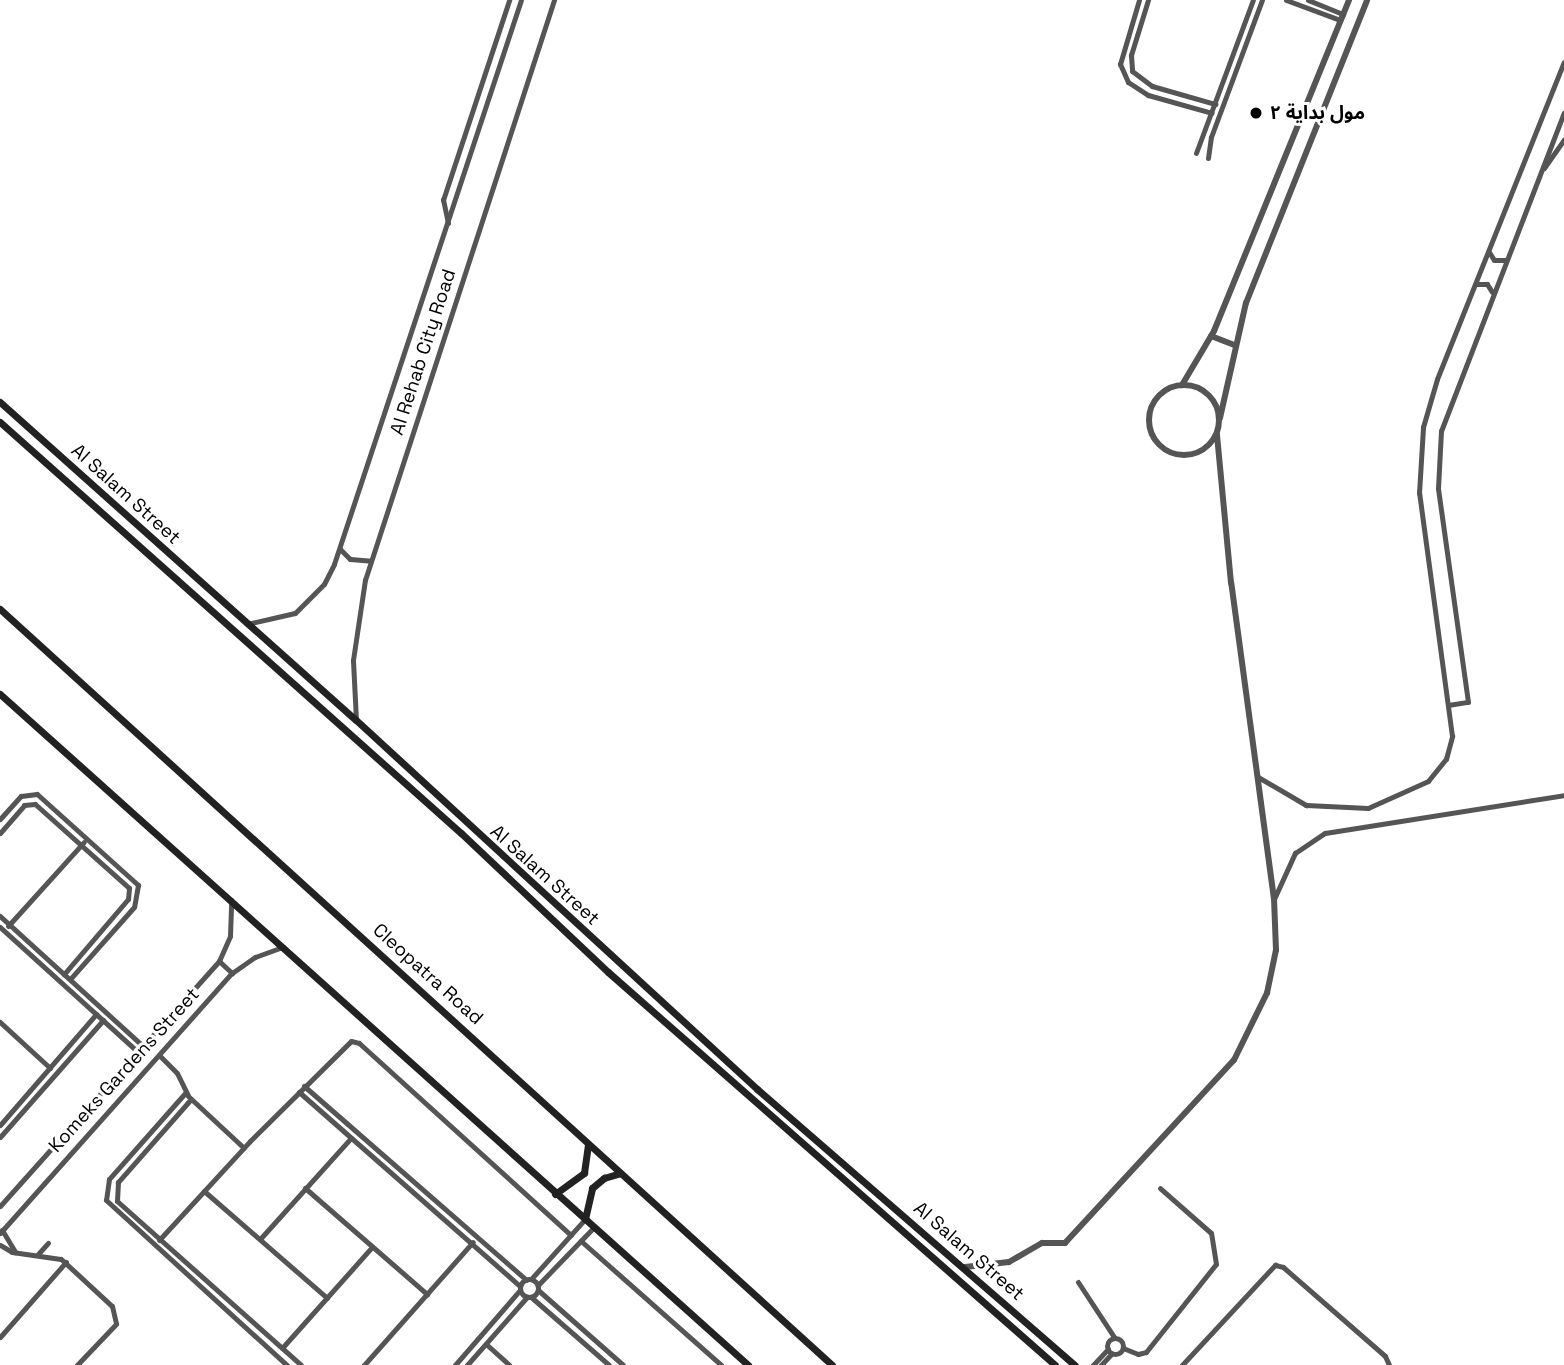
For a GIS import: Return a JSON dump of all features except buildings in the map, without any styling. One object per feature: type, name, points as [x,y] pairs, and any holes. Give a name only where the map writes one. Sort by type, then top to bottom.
[{"type":"main road","name":"Al Salam Street","points":[[0,402],[356,720],[467,825],[757,1089],[1075,1365]]},
{"type":"main road","name":"Al Salam Street","points":[[0,422],[461,832],[608,972],[1055,1365]]},
{"type":"main road","name":"Cleopatra Road","points":[[0,609],[832,1365]]},
{"type":"main road","points":[[0,694],[748,1365]]},
{"type":"main road","points":[[461,832],[467,825]]},
{"type":"main road","points":[[555,1194],[584,1173],[589,1145]]},
{"type":"main road","points":[[585,1219],[592,1188],[604,1178],[620,1173]]},
{"type":"street","points":[[448,223],[443,200],[509,0]]},
{"type":"street","name":"Al Rehab City Road","points":[[247,624],[295,613],[324,584],[340,549],[521,0]]},
{"type":"street","name":"Al Rehab City Road","points":[[356,720],[354,640],[371,561],[554,0]]},
{"type":"street","points":[[1139,0],[1120,64],[1128,82],[1148,95],[1212,113]]},
{"type":"street","points":[[1148,0],[1130,63],[1135,76],[1215,104]]},
{"type":"street","points":[[1196,153],[1253,0]]},
{"type":"street","points":[[1208,158],[1214,130],[1262,0]]},
{"type":"street","points":[[1286,0],[1342,17]]},
{"type":"street","points":[[1307,8],[1309,0],[1342,17]]},
{"type":"street","points":[[1182,385],[1211,336],[1349,0]]},
{"type":"street","points":[[965,1267],[1009,1262],[1042,1243],[1065,1244],[1234,1060],[1255,1024],[1270,983],[1276,950],[1275,900],[1231,583],[1217,434],[1234,345],[1262,261],[1367,0]]},
{"type":"street","points":[[1132,23],[1141,26]]},
{"type":"street","points":[[1258,777],[1306,806],[1368,808],[1438,772],[1452,743],[1419,493],[1419,453],[1430,400],[1564,62]]},
{"type":"street","points":[[1448,705],[1468,702],[1438,457],[1447,406],[1564,113]]},
{"type":"street","points":[[1207,127],[1214,130]]},
{"type":"street","points":[[1541,170],[1564,139]]},
{"type":"street","points":[[1489,252],[1496,261],[1506,260]]},
{"type":"street","points":[[1476,285],[1485,283],[1492,292]]},
{"type":"street","points":[[1211,336],[1234,345]]},
{"type":"street","points":[[1217,434],[1205,449],[1186,456],[1159,445],[1149,426],[1152,406],[1165,391],[1182,385],[1203,390],[1220,418]]},
{"type":"street","points":[[340,549],[350,559],[371,561]]},
{"type":"street","points":[[0,819],[21,796],[33,793],[132,878],[139,894],[134,906],[70,979]]},
{"type":"street","points":[[1275,900],[1290,861],[1308,841],[1334,831],[1564,796]]},
{"type":"street","points":[[0,833],[31,803],[127,885],[130,895],[64,974]]},
{"type":"street","points":[[1368,808],[1370,824]]},
{"type":"street","points":[[0,941],[4,931],[88,838]]},
{"type":"street","name":"Komeks Gardens Street","points":[[0,1206],[219,961],[230,936],[231,899]]},
{"type":"street","points":[[0,916],[143,1045]]},
{"type":"street","points":[[4,931],[138,1052]]},
{"type":"street","name":"Komeks Gardens Street","points":[[1,1231],[232,974],[255,957],[284,946]]},
{"type":"street","points":[[219,961],[232,974]]},
{"type":"street","points":[[0,1125],[96,1014]]},
{"type":"street","points":[[0,1137],[103,1020]]},
{"type":"street","points":[[0,1022],[50,1068]]},
{"type":"street","points":[[159,1240],[345,1043],[359,1043],[571,1235]]},
{"type":"street","points":[[159,1055],[177,1073],[191,1099],[243,1148]]},
{"type":"street","points":[[304,1086],[623,1365]]},
{"type":"street","points":[[299,1092],[609,1365]]},
{"type":"street","points":[[186,1093],[108,1179],[106,1200],[287,1365]]},
{"type":"street","points":[[191,1099],[116,1186],[120,1205],[301,1365]]},
{"type":"street","points":[[344,1132],[350,1126]]},
{"type":"street","points":[[260,1239],[351,1138]]},
{"type":"street","points":[[305,1188],[427,1294]]},
{"type":"street","points":[[1093,1365],[1110,1351],[1123,1348],[1138,1354],[1146,1352],[1216,1264],[1211,1233],[1160,1188]]},
{"type":"street","points":[[205,1191],[327,1298]]},
{"type":"street","points":[[454,1365],[520,1288],[585,1219]]},
{"type":"street","points":[[467,1365],[594,1227]]},
{"type":"street","points":[[1,1231],[15,1252]]},
{"type":"street","points":[[364,1365],[478,1237]]},
{"type":"street","points":[[581,1241],[721,1365]]},
{"type":"street","points":[[38,1254],[48,1242]]},
{"type":"street","points":[[0,1245],[15,1252],[38,1254],[66,1262],[112,1306],[117,1319],[77,1365]]},
{"type":"street","points":[[282,1348],[373,1247]]},
{"type":"street","points":[[558,1250],[566,1256]]},
{"type":"street","points":[[0,1337],[66,1262]]},
{"type":"street","points":[[1182,1365],[1275,1265],[1283,1267],[1385,1356],[1389,1365]]},
{"type":"street","points":[[1078,1282],[1114,1338],[1121,1340],[1123,1348]]},
{"type":"street","points":[[1101,1365],[1110,1351],[1108,1342],[1114,1338]]},
{"type":"street","points":[[486,1344],[509,1365]]},
{"type":"street","points":[[603,1360],[609,1353]]},
{"type":"place","name":"مول بداية ۲","points":[[1256,113]]}]
